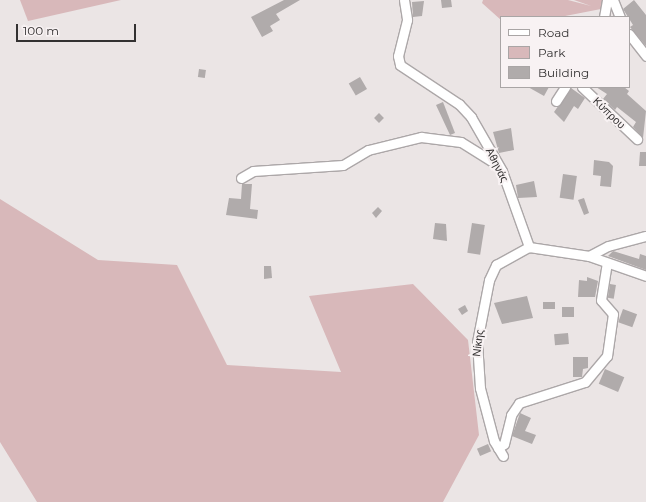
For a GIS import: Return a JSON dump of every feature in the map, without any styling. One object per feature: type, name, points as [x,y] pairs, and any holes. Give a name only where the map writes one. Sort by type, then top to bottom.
[{"type":"street","name":"Αθηνάς","points":[[404,0],[408,20],[398,56],[400,66],[459,104],[479,128],[502,171],[529,247]]},
{"type":"street","points":[[604,16],[607,0]]},
{"type":"street","points":[[614,0],[620,16]]},
{"type":"street","points":[[630,35],[646,56]]},
{"type":"street","points":[[556,101],[564,88]]},
{"type":"street","name":"Κύπρου","points":[[583,88],[637,139]]},
{"type":"street","points":[[241,178],[253,171],[343,164],[368,150],[421,137],[461,142],[487,156],[502,171]]},
{"type":"street","points":[[588,256],[608,246],[646,236]]},
{"type":"street","points":[[529,247],[588,256],[607,264],[646,276]]},
{"type":"street","name":"Νίκης","points":[[529,247],[496,265],[489,280],[477,342],[480,388],[500,452],[504,444],[511,415],[519,403],[585,382],[607,356],[613,314],[601,300],[607,264]]},
{"type":"green space","points":[[20,0],[121,0],[28,21]]},
{"type":"green space","points":[[483,0],[568,0],[591,6],[574,0],[603,0],[601,9],[565,16],[500,16],[500,19],[482,3]]},
{"type":"green space","points":[[0,199],[98,260],[177,265],[227,365],[341,372],[309,296],[413,284],[468,340],[479,435],[443,502],[37,502],[0,442]]},
{"type":"building","points":[[284,0],[300,0],[276,14],[280,20],[270,26],[273,31],[262,37],[251,17]]},
{"type":"building","points":[[441,0],[451,0],[452,7],[442,8]]},
{"type":"building","points":[[634,0],[646,15],[646,46],[630,27],[633,25],[630,20],[630,16],[627,16],[623,9]]},
{"type":"building","points":[[424,1],[422,16],[413,17],[412,2]]},
{"type":"building","points":[[199,69],[206,70],[205,78],[198,77]]},
{"type":"building","points":[[360,77],[367,89],[356,96],[349,84]]},
{"type":"building","points":[[530,88],[548,88],[544,96]]},
{"type":"building","points":[[571,88],[585,98],[578,109],[574,106],[564,122],[554,112]]},
{"type":"building","points":[[598,88],[625,88],[629,91],[627,94],[646,111],[643,138],[633,127],[636,122],[617,107],[615,110],[603,99],[607,94]]},
{"type":"building","points":[[443,102],[455,133],[450,135],[436,105]]},
{"type":"building","points":[[379,113],[384,118],[379,123],[374,118]]},
{"type":"building","points":[[511,128],[514,150],[499,153],[493,132]]},
{"type":"building","points":[[640,152],[646,152],[646,166],[639,166]]},
{"type":"building","points":[[594,160],[609,162],[613,166],[611,187],[600,186],[601,176],[593,175]]},
{"type":"building","points":[[563,174],[577,176],[574,200],[560,198]]},
{"type":"building","points":[[534,181],[537,197],[518,198],[516,185]]},
{"type":"building","points":[[242,184],[252,184],[250,209],[258,210],[257,219],[226,215],[229,198],[241,199]]},
{"type":"building","points":[[584,198],[589,213],[584,215],[578,200]]},
{"type":"building","points":[[378,207],[382,211],[376,218],[372,213]]},
{"type":"building","points":[[435,223],[446,224],[447,241],[433,239]]},
{"type":"building","points":[[472,223],[485,225],[480,255],[467,253]]},
{"type":"building","points":[[613,251],[639,259],[640,254],[646,256],[646,270],[608,256]]},
{"type":"building","points":[[264,266],[271,266],[272,278],[264,279]]},
{"type":"building","points":[[587,277],[598,281],[595,297],[578,297],[579,280],[587,281]]},
{"type":"building","points":[[610,284],[616,285],[614,299],[608,298]]},
{"type":"building","points":[[527,296],[533,318],[502,324],[494,303]]},
{"type":"building","points":[[543,302],[555,302],[555,309],[543,309]]},
{"type":"building","points":[[465,305],[468,311],[462,315],[458,309]]},
{"type":"building","points":[[562,307],[574,307],[574,317],[562,317]]},
{"type":"building","points":[[623,309],[637,314],[632,327],[618,322]]},
{"type":"building","points":[[568,333],[569,344],[555,345],[554,334]]},
{"type":"building","points":[[573,357],[588,357],[588,368],[583,369],[582,377],[573,377]]},
{"type":"building","points":[[605,369],[624,377],[618,392],[599,384]]},
{"type":"building","points":[[520,413],[531,418],[525,431],[536,435],[532,444],[512,436]]},
{"type":"building","points":[[488,444],[491,451],[480,456],[477,449]]}]
